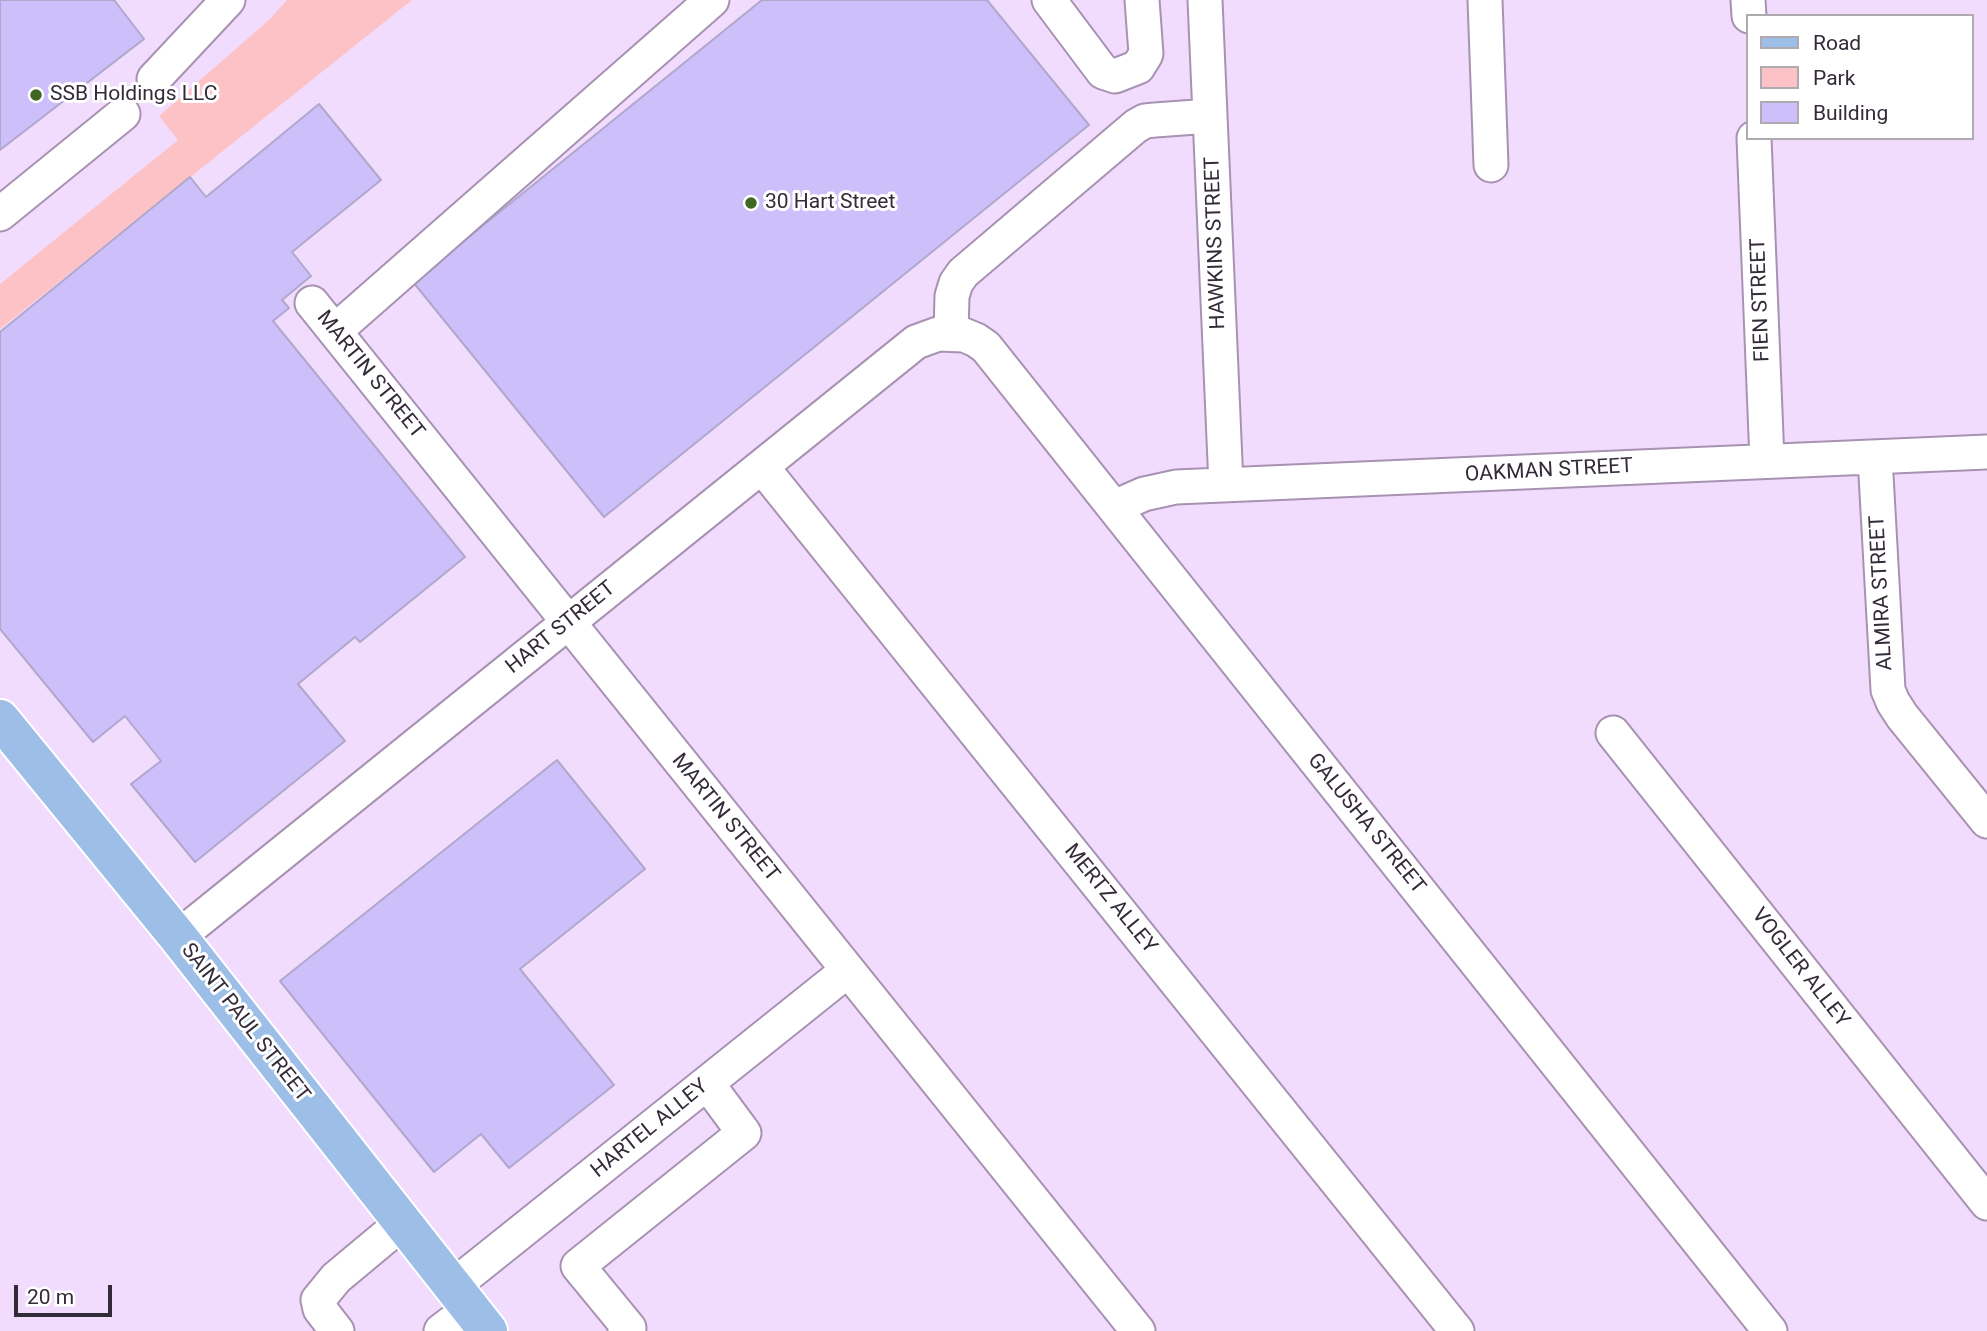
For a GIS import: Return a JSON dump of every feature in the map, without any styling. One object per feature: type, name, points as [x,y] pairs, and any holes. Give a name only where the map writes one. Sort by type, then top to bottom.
[{"type":"main road","name":"SAINT PAUL STREET","points":[[0,719],[177,937],[402,1223],[463,1314]]},
{"type":"street","points":[[154,79],[228,0]]},
{"type":"street","points":[[335,331],[712,0]]},
{"type":"street","points":[[1052,2],[1103,72],[1115,76],[1138,67],[1146,54],[1142,0]]},
{"type":"street","name":"HAWKINS STREET","points":[[1205,0],[1226,485]]},
{"type":"street","points":[[1485,0],[1491,165]]},
{"type":"street","points":[[0,214],[123,114]]},
{"type":"street","points":[[951,333],[952,296],[963,272],[1105,152],[1145,121],[1210,116]]},
{"type":"street","name":"FIEN STREET","points":[[1754,140],[1767,461]]},
{"type":"street","name":"MARTIN STREET","points":[[312,303],[848,971],[1129,1328]]},
{"type":"street","name":"HART STREET","points":[[177,937],[916,342],[927,337],[951,333]]},
{"type":"street","name":"GALUSHA STREET","points":[[951,333],[976,340],[986,347],[1770,1331]]},
{"type":"street","name":"OAKMAN STREET","points":[[1117,511],[1128,501],[1158,489],[1987,452]]},
{"type":"street","name":"ALMIRA STREET","points":[[1875,457],[1888,690],[1902,716],[1987,821]]},
{"type":"street","name":"MERTZ ALLEY","points":[[762,467],[1457,1331]]},
{"type":"street","name":"VOGLER ALLEY","points":[[1614,733],[1987,1203]]},
{"type":"street","name":"HARTEL ALLEY","points":[[463,1314],[707,1083],[848,971]]},
{"type":"street","points":[[627,1329],[578,1266],[744,1133],[707,1083]]},
{"type":"street","points":[[337,1331],[320,1309],[318,1300],[336,1278],[402,1223]]},
{"type":"green space","points":[[287,0],[412,0],[0,329],[0,284],[178,140],[159,116],[270,19]]},
{"type":"building","name":"SSB Holdings LLC","points":[[0,0],[114,0],[144,39],[0,150]]},
{"type":"building","name":"30 Hart Street","points":[[762,0],[987,0],[1089,125],[604,517],[413,282]]},
{"type":"building","points":[[319,104],[381,180],[292,252],[311,276],[282,300],[289,308],[273,321],[465,557],[360,642],[355,637],[298,684],[345,741],[195,862],[131,784],[161,761],[125,716],[93,742],[0,629],[0,332],[190,177],[206,197]]},
{"type":"building","points":[[557,760],[645,869],[520,969],[614,1085],[509,1168],[481,1134],[434,1172],[280,981]]},
{"type":"place","name":"SSB Holdings LLC","points":[[36,95]]},
{"type":"place","name":"30 Hart Street","points":[[751,203]]}]
